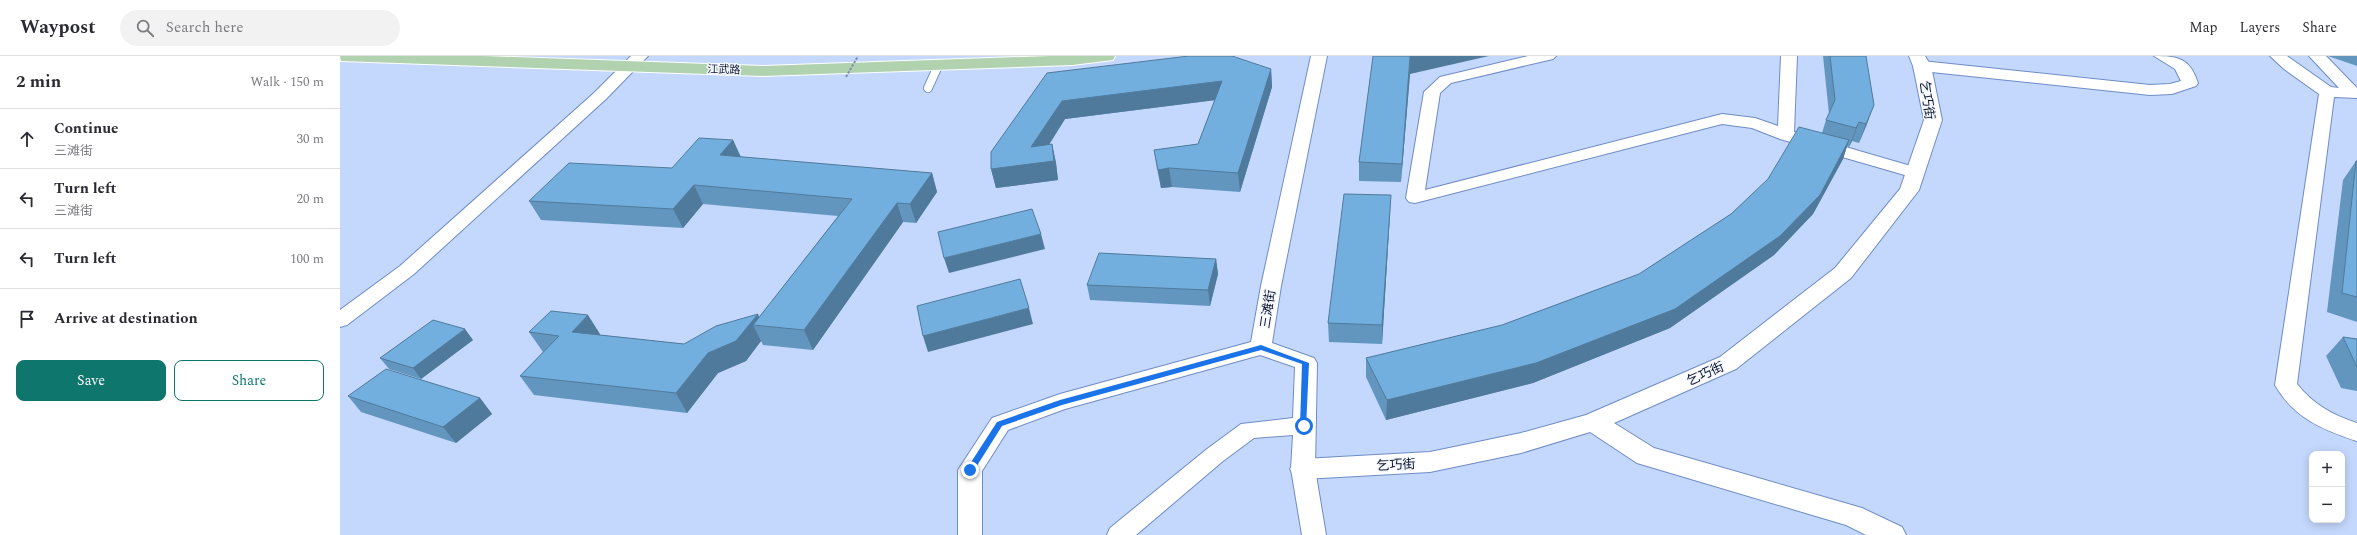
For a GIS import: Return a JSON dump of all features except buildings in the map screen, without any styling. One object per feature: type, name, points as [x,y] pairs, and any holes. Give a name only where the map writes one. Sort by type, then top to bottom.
[{"type":"main road","name":"江武路","points":[[341,56],[635,59]]},
{"type":"main road","name":"江武路","points":[[603,56],[763,70],[936,61],[1072,60],[1107,56]]},
{"type":"street","name":"三滩街","points":[[1314,535],[1303,469],[1306,363],[1261,347],[1271,286],[1319,56]]},
{"type":"street","points":[[1548,56],[1454,78],[1435,88],[1431,97],[1432,102],[1415,198],[1722,119],[1755,123],[1786,135],[1915,173]]},
{"type":"street","points":[[1786,135],[1790,56]]},
{"type":"street","points":[[1920,61],[2150,90],[2172,89],[2190,84],[2188,74],[2181,64],[2162,56]]},
{"type":"street","points":[[2278,56],[2327,92],[2354,94],[2317,56]]},
{"type":"street","points":[[340,320],[407,270],[600,96],[635,59]]},
{"type":"street","name":"乞巧街","points":[[1303,469],[1430,462],[1521,443],[1593,422],[1728,363],[1843,273],[1909,190],[1933,120],[1920,61]]},
{"type":"street","points":[[2327,92],[2286,384],[2301,405],[2306,409],[2329,424],[2357,432]]},
{"type":"street","points":[[970,535],[970,470],[1000,424],[1060,402],[1261,347]]},
{"type":"street","points":[[1593,422],[1646,456],[1853,516],[1892,535]]},
{"type":"street","points":[[1119,535],[1215,455],[1249,430],[1304,426]]},
{"type":"lane","points":[[928,88],[936,61]]},
{"type":"path","points":[[846,77],[858,56]]},
{"type":"route","points":[[970,470],[1000,424],[1060,402],[1261,347],[1306,363],[1304,426]]}]
